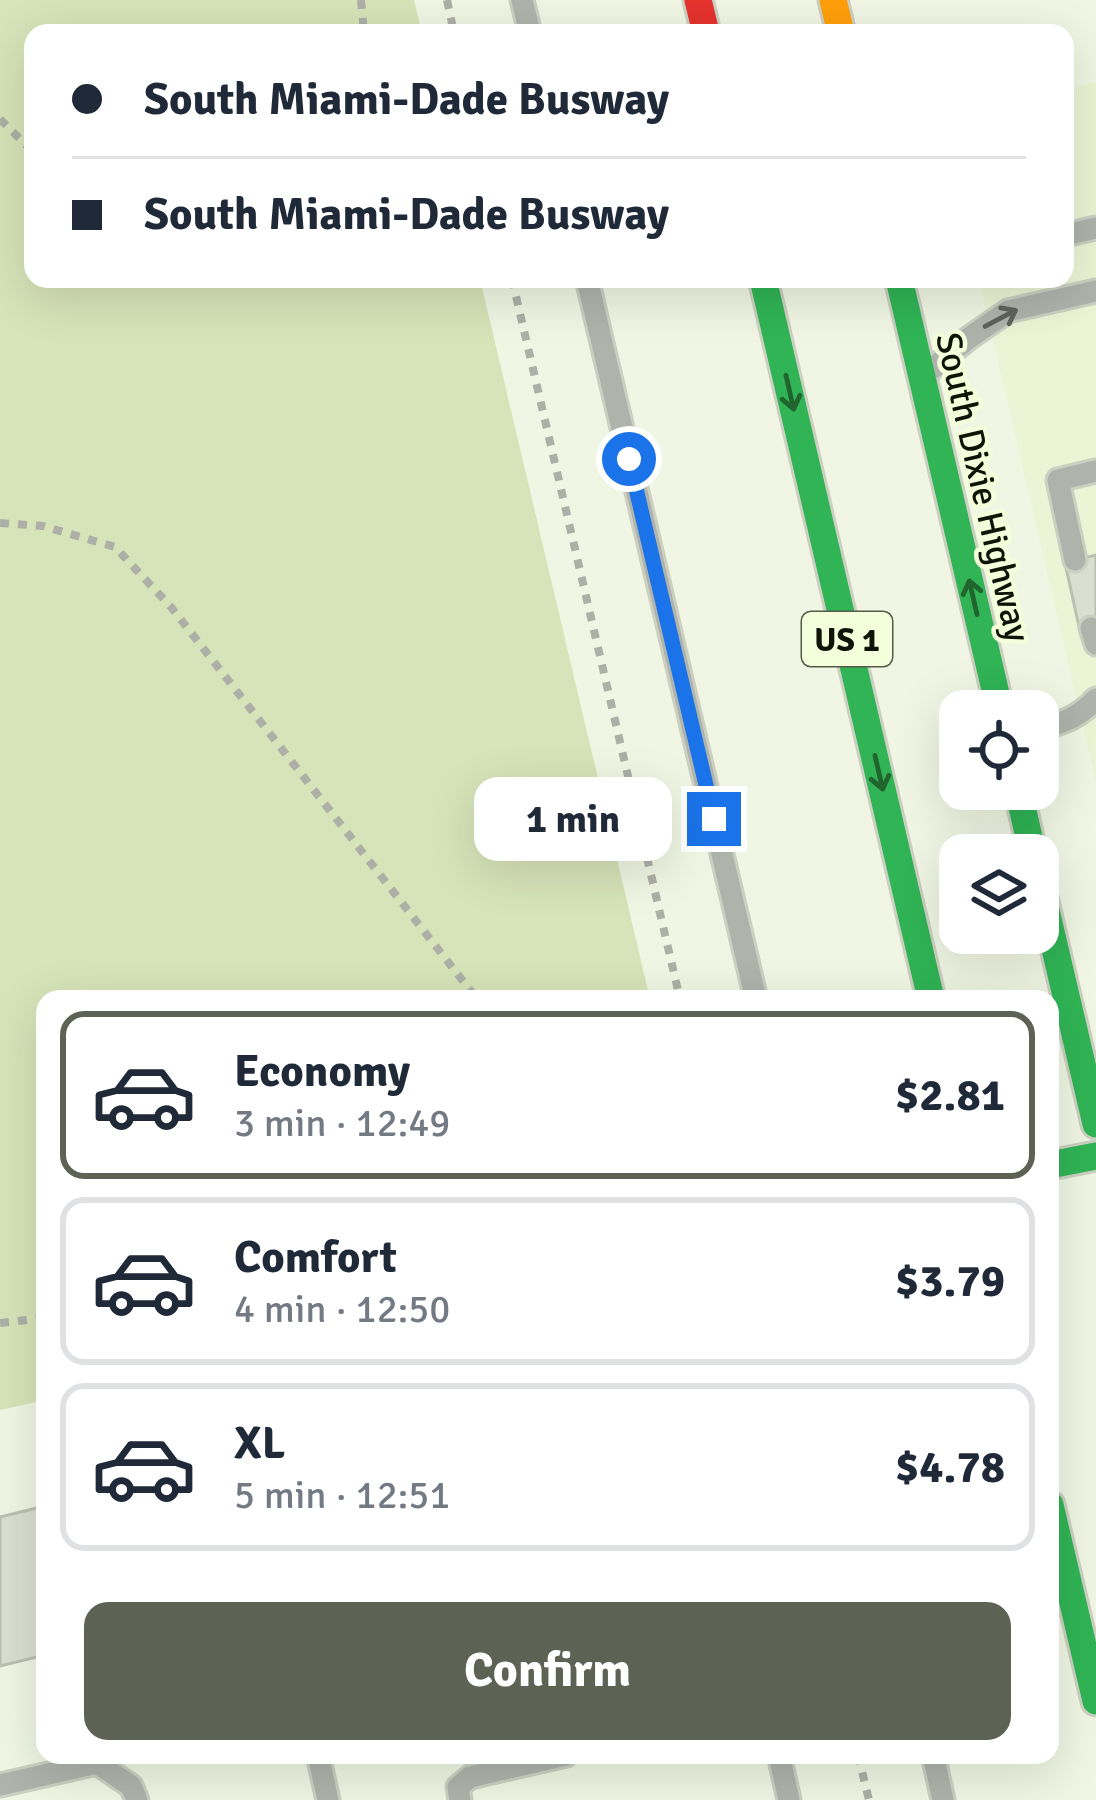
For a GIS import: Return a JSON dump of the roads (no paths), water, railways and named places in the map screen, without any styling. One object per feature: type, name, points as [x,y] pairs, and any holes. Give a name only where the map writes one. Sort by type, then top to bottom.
[{"type":"highway","name":"US 1","points":[[766,288],[930,990]]},
{"type":"highway","name":"South Dixie Highway","points":[[901,288],[995,690]]},
{"type":"highway","points":[[1056,954],[1096,1124]]},
{"type":"highway","points":[[1059,1163],[1096,1156]]},
{"type":"highway","points":[[1059,1543],[1096,1701]]},
{"type":"lane","points":[[589,288],[754,990]]},
{"type":"lane","points":[[922,377],[1008,311],[1096,291]]},
{"type":"lane","points":[[1075,560],[1058,480],[1096,471]]},
{"type":"lane","points":[[1059,724],[1083,713],[1096,699]]},
{"type":"lane","points":[[1063,984],[1096,1005]]},
{"type":"lane","points":[[0,1785],[94,1764]]},
{"type":"lane","points":[[99,1764],[131,1786],[137,1800]]},
{"type":"lane","points":[[320,1764],[328,1800]]},
{"type":"lane","points":[[460,1800],[458,1786],[470,1777],[527,1764]]},
{"type":"lane","points":[[781,1764],[789,1800]]},
{"type":"lane","points":[[935,1764],[943,1800]]}]
